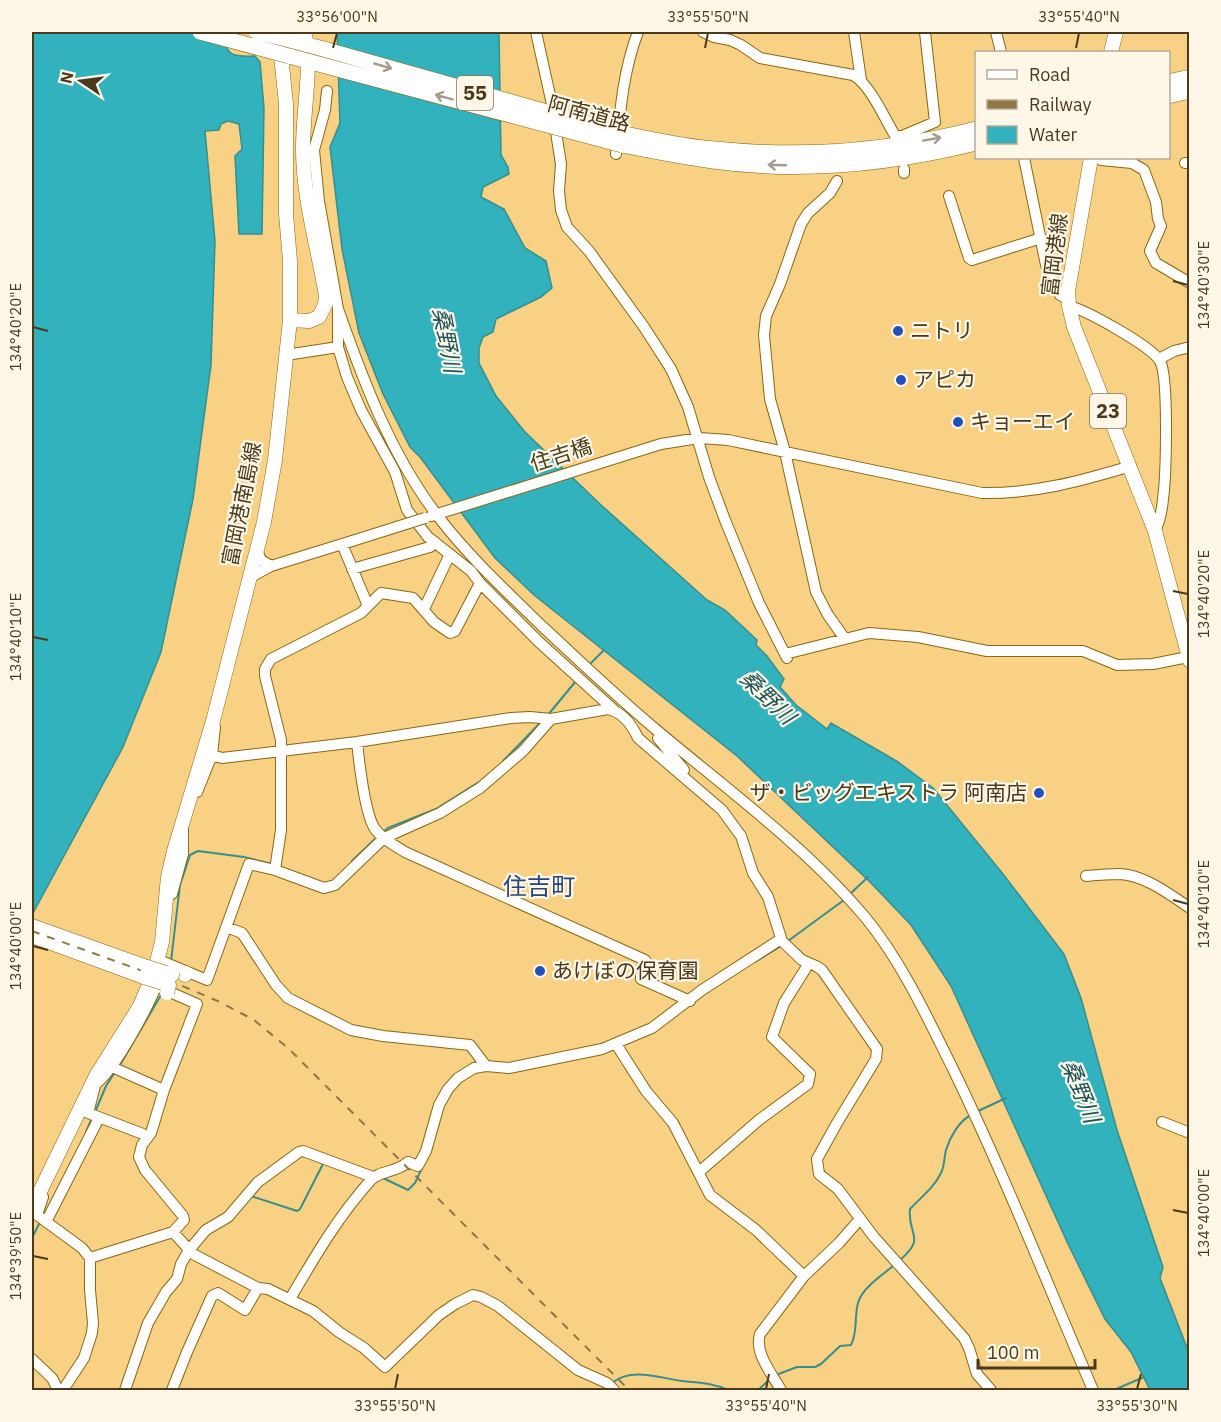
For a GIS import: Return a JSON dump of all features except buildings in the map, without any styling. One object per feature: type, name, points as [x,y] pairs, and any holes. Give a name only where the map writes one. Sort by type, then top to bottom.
[{"type":"highway","name":"阿南道路","points":[[200,32],[308,61],[327,58],[621,144],[714,162],[835,166],[935,152],[975,143]]},
{"type":"highway","name":"阿南道路","points":[[257,32],[306,38],[327,58]]},
{"type":"highway","points":[[1170,81],[1190,76]]},
{"type":"highway","points":[[1170,96],[1190,91]]},
{"type":"highway","name":"阿南道路","points":[[621,144],[678,145],[717,150],[800,153],[888,147],[975,129]]},
{"type":"main road","points":[[1111,51],[1116,32]]},
{"type":"main road","name":"富岡港南島線","points":[[32,1208],[93,1086],[140,1006],[155,975],[162,942],[168,877],[213,721],[264,522],[275,460],[290,320],[290,261],[286,214],[285,36]]},
{"type":"main road","points":[[290,320],[309,321],[319,317],[325,305],[326,296],[307,189],[303,150],[308,61]]},
{"type":"main road","name":"富岡港線","points":[[1096,159],[1070,272],[1069,303],[1074,327],[1155,531],[1189,659]]},
{"type":"main road","points":[[32,926],[155,975]]},
{"type":"main road","points":[[32,936],[155,975]]},
{"type":"street","points":[[536,32],[551,100],[561,164],[559,190],[561,210],[567,227],[603,270],[671,369],[688,407],[696,438],[725,520],[759,603],[786,656],[844,639],[879,633],[918,637],[987,651],[1083,651],[1118,665],[1153,664],[1189,659]]},
{"type":"street","points":[[621,144],[620,102],[628,57],[638,32]]},
{"type":"street","points":[[703,32],[741,45],[760,58],[853,75],[861,80]]},
{"type":"street","points":[[854,32],[861,80],[897,138],[934,122],[925,32]]},
{"type":"street","points":[[996,32],[1001,51]]},
{"type":"street","points":[[327,91],[325,110],[314,150],[319,201],[338,309],[339,347],[347,377],[361,410],[395,472],[407,510],[428,537],[471,572],[572,673],[632,725],[638,738],[722,810],[741,836],[753,873],[768,897],[776,928],[783,942],[807,963],[822,970],[877,1048],[876,1059],[818,1159],[819,1174],[838,1189],[897,1263],[964,1338],[976,1374],[991,1390]]},
{"type":"street","points":[[1024,159],[1046,265],[1060,295],[1069,303],[1131,338],[1159,359],[1163,369],[1165,443],[1163,498],[1160,521],[1155,531]]},
{"type":"street","points":[[1096,159],[1132,163],[1144,170],[1156,202],[1161,225],[1150,251],[1156,262],[1190,283]]},
{"type":"street","points":[[837,181],[830,193],[814,206],[801,224],[780,284],[765,316],[765,347],[770,399],[816,592],[844,639]]},
{"type":"street","points":[[949,196],[969,258],[972,260],[1041,238]]},
{"type":"street","points":[[338,309],[372,403],[414,479],[440,514],[507,592],[657,731],[717,779],[830,879],[866,919],[888,948],[908,980],[977,1118],[1030,1237],[1093,1390]]},
{"type":"street","points":[[286,355],[339,347]]},
{"type":"street","points":[[1159,359],[1174,351],[1190,347]]},
{"type":"street","name":"住吉橋","points":[[249,578],[271,566],[661,444],[696,438],[728,440],[982,493],[1019,493],[1061,486],[1131,466]]},
{"type":"street","points":[[352,569],[430,547],[435,542]]},
{"type":"street","points":[[347,543],[352,569],[368,606]]},
{"type":"street","points":[[257,550],[261,560],[271,566]]},
{"type":"street","points":[[424,609],[450,555]]},
{"type":"street","points":[[276,866],[281,830],[281,740],[265,676],[267,663],[271,658],[361,613],[381,593],[386,592],[414,598],[446,632],[450,633],[455,631],[480,583]]},
{"type":"street","points":[[212,755],[222,758],[281,752],[511,718],[547,719],[599,710],[614,710]]},
{"type":"street","points":[[155,975],[207,980],[249,864],[276,866],[324,888],[330,888],[381,835],[440,813],[480,788],[523,751],[547,719]]},
{"type":"street","points":[[190,802],[201,784],[212,755],[215,729],[213,721]]},
{"type":"street","points":[[657,731],[658,737],[680,767],[693,778],[696,787]]},
{"type":"street","points":[[357,742],[360,772],[373,826],[381,835],[405,852],[645,960],[648,964],[641,975],[642,979],[690,1001]]},
{"type":"street","points":[[1086,876],[1117,874],[1130,877],[1164,890],[1190,908]]},
{"type":"street","points":[[226,927],[242,933],[276,985],[288,998],[359,1033],[470,1045],[486,1066]]},
{"type":"street","points":[[290,1299],[324,1242],[373,1178],[401,1168],[408,1162],[418,1166],[426,1151],[439,1105],[447,1089],[458,1078],[474,1068],[486,1066],[509,1068],[602,1049],[616,1044],[652,1028],[702,990],[783,942]]},
{"type":"street","points":[[699,1172],[759,1120],[808,1084],[810,1074],[772,1036],[784,1003],[807,963]]},
{"type":"street","points":[[146,1137],[144,1134],[88,1113],[93,1086],[116,1069],[155,975]]},
{"type":"street","points":[[90,1258],[173,1232],[184,1220],[141,1163],[139,1157],[142,1145],[151,1132],[164,1090],[197,1004],[155,975]]},
{"type":"street","points":[[616,1044],[646,1092],[673,1123],[710,1195],[756,1230],[804,1276]]},
{"type":"street","points":[[116,1069],[164,1090]]},
{"type":"street","points":[[46,1222],[95,1116]]},
{"type":"street","points":[[1162,1122],[1190,1133]]},
{"type":"street","points":[[125,1390],[148,1323],[166,1292],[177,1279],[181,1264],[189,1250],[206,1230],[228,1217],[258,1182],[299,1152],[310,1153],[351,1171],[363,1172],[373,1178]]},
{"type":"street","points":[[43,1185],[46,1189],[37,1215],[82,1248],[90,1258],[92,1333],[84,1358],[63,1390]]},
{"type":"street","points":[[781,1390],[759,1352],[757,1342],[760,1334],[804,1276],[839,1243],[860,1219]]},
{"type":"street","points":[[173,1232],[193,1254],[258,1288],[268,1289],[313,1311],[364,1348],[385,1367],[439,1315],[473,1296],[498,1306],[578,1370],[607,1383],[614,1390]]},
{"type":"street","points":[[172,1390],[212,1296],[218,1293],[245,1310],[258,1288]]},
{"type":"street","points":[[32,1359],[52,1378],[58,1390]]},
{"type":"water","points":[[32,32],[224,32],[226,46],[231,53],[255,56],[260,62],[264,108],[262,234],[239,234],[235,156],[242,149],[239,124],[228,121],[221,124],[219,130],[205,131],[215,241],[211,365],[193,499],[161,652],[123,747],[32,915]]},
{"type":"water","name":"桑野川","points":[[337,32],[499,32],[501,155],[509,174],[483,187],[481,197],[504,209],[525,248],[546,261],[552,288],[541,297],[496,319],[493,332],[483,337],[479,348],[479,363],[496,396],[525,432],[601,505],[707,600],[725,610],[757,640],[756,645],[784,679],[780,687],[796,705],[827,729],[831,723],[898,762],[933,788],[1064,954],[1081,998],[1117,1130],[1163,1267],[1160,1278],[1189,1353],[1189,1390],[1150,1390],[1131,1352],[1105,1319],[1068,1244],[951,986],[911,925],[870,882],[737,756],[534,595],[495,558],[420,457],[410,447],[383,394],[359,333],[342,249],[330,147],[340,123]]},
{"type":"waterway","points":[[589,665],[604,650]]},
{"type":"waterway","points":[[547,716],[576,681]]},
{"type":"waterway","points":[[503,761],[541,722]]},
{"type":"waterway","points":[[383,832],[436,809],[479,782]]},
{"type":"waterway","points":[[352,861],[376,838]]},
{"type":"waterway","points":[[171,961],[180,885],[190,855],[198,851],[244,857],[272,864]]},
{"type":"waterway","points":[[850,894],[868,877]]},
{"type":"waterway","points":[[788,941],[844,900]]},
{"type":"waterway","points":[[755,962],[781,946]]},
{"type":"waterway","points":[[120,1065],[161,995]]},
{"type":"waterway","points":[[95,1112],[115,1072]]},
{"type":"waterway","points":[[976,1112],[1006,1098]]},
{"type":"waterway","points":[[900,1260],[913,1246],[914,1241],[910,1209],[938,1179],[953,1135],[959,1125],[971,1115]]},
{"type":"waterway","points":[[86,1132],[92,1118]]},
{"type":"waterway","points":[[251,1196],[297,1211],[324,1162]]},
{"type":"waterway","points":[[383,1178],[408,1190],[415,1183],[422,1168]]},
{"type":"waterway","points":[[32,1238],[40,1222]]},
{"type":"waterway","points":[[776,1375],[797,1367],[815,1367],[840,1346],[851,1345],[857,1308],[863,1292],[893,1266]]},
{"type":"waterway","points":[[612,1383],[628,1376],[646,1375],[712,1385],[728,1390]]},
{"type":"waterway","points":[[1114,1390],[1144,1377]]},
{"type":"waterway","points":[[758,1390],[769,1380]]},
{"type":"railway","points":[[32,931],[173,982],[220,1002],[254,1020],[289,1049],[629,1390]]},
{"type":"place","name":"ニトリ","points":[[898,331]]},
{"type":"place","name":"アピカ","points":[[901,380]]},
{"type":"place","name":"キョーエイ","points":[[958,422]]},
{"type":"place","name":"ザ・ビッグエキストラ 阿南店","points":[[1039,793]]},
{"type":"place","name":"あけぼの保育園","points":[[540,971]]},
{"type":"district","name":"住吉町","points":[[539,887]]}]
